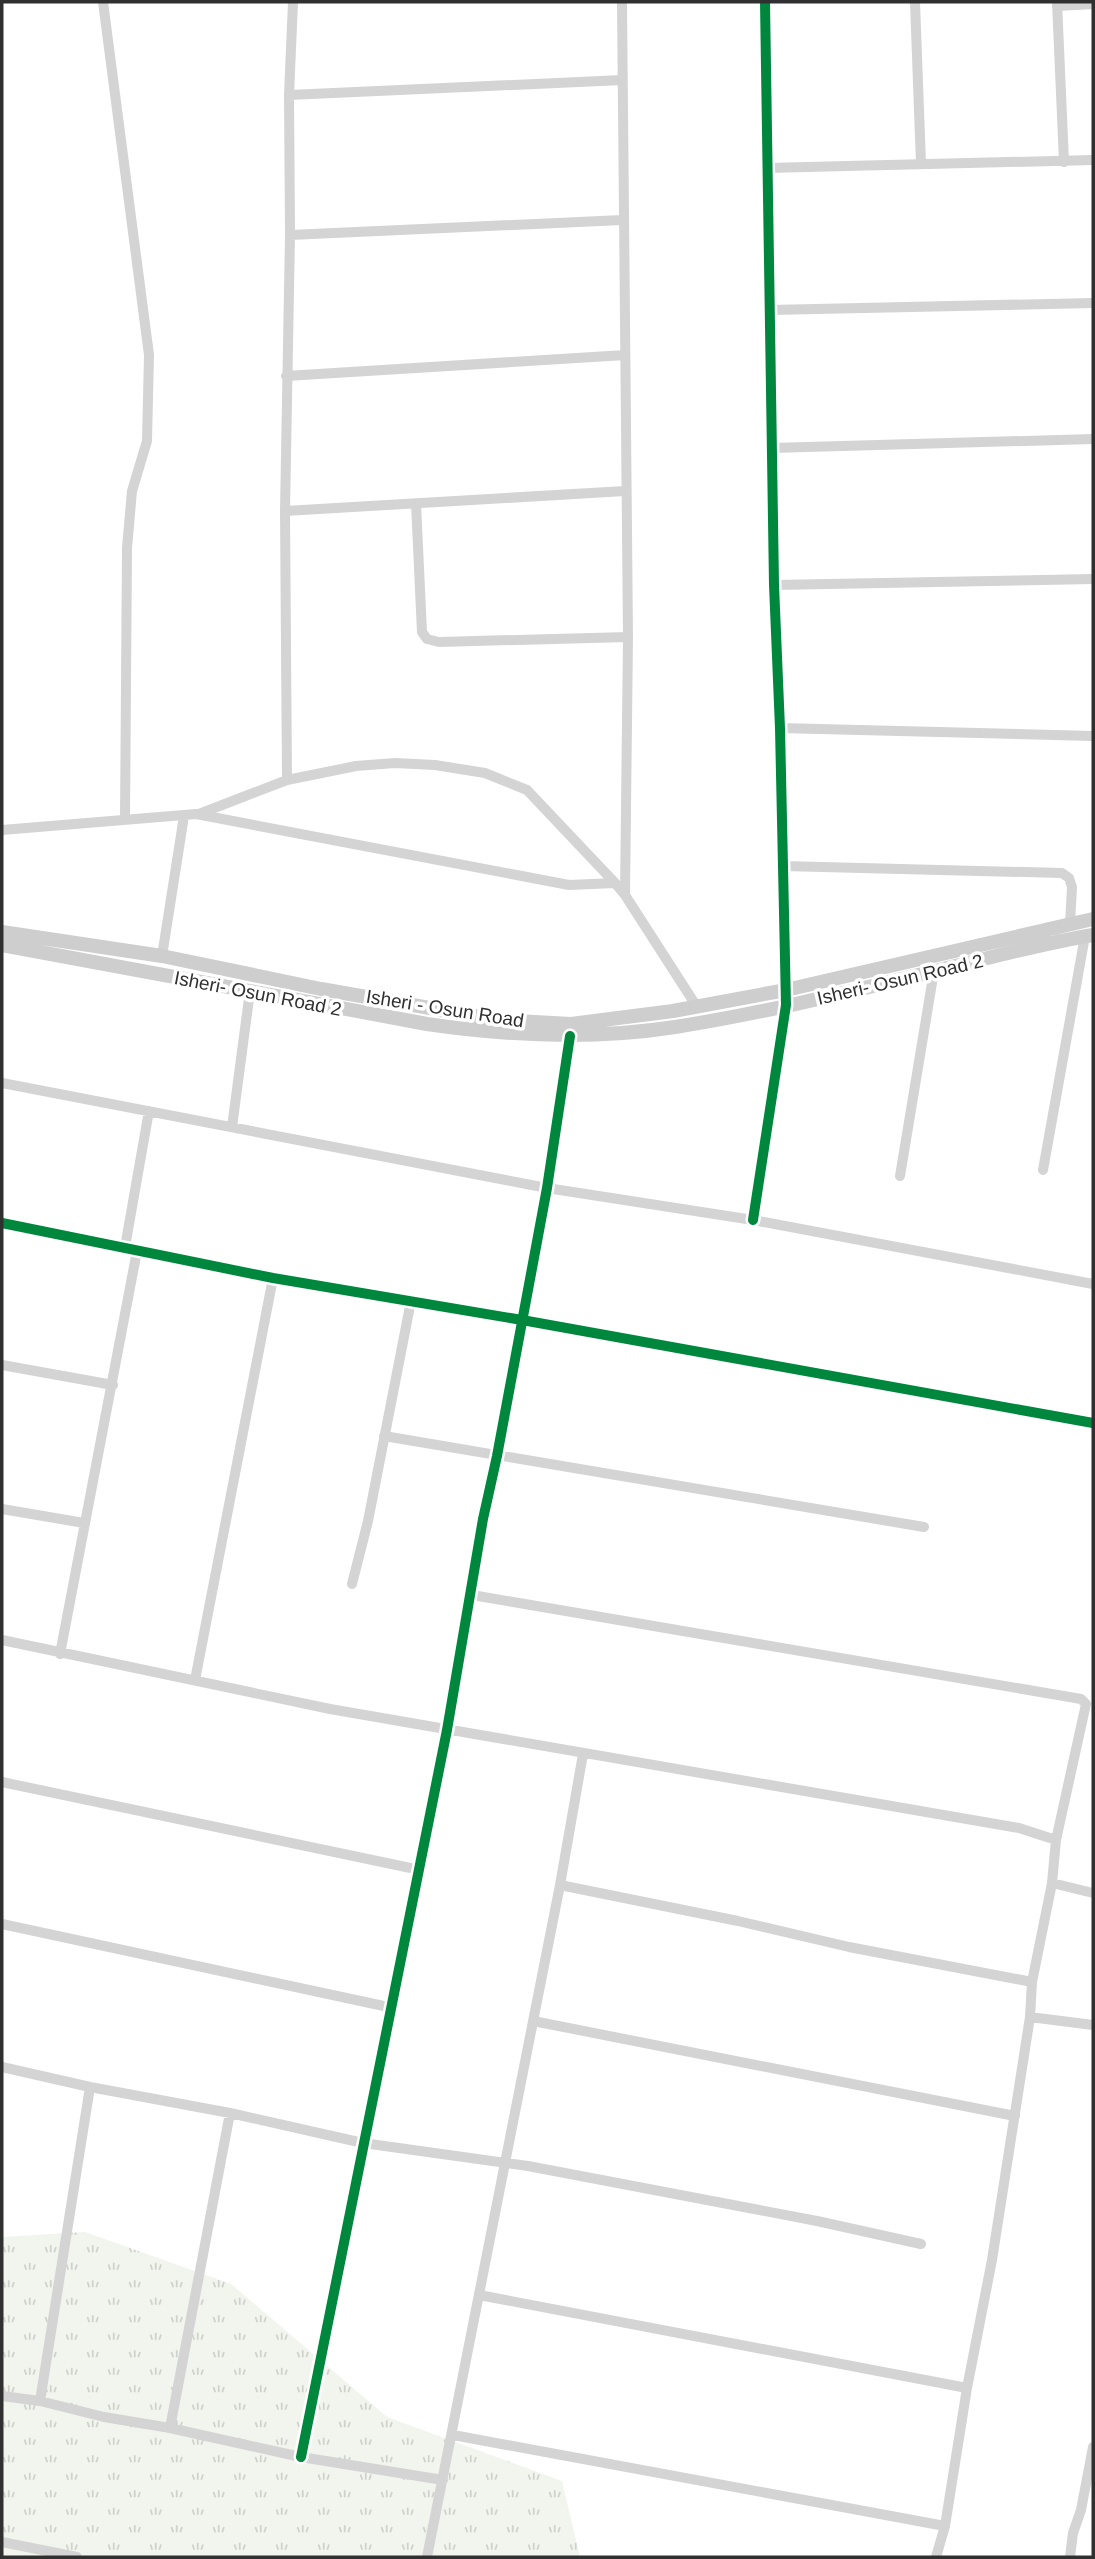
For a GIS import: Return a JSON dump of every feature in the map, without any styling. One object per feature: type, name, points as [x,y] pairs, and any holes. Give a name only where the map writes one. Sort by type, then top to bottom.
[{"type":"main road","name":"Isheri - Osun Road","points":[[2,932],[162,956],[321,989],[498,1020],[571,1024],[697,1007],[786,990],[1093,919]]},
{"type":"main road","name":"Isheri- Osun Road 2","points":[[2,945],[427,1024],[487,1033],[570,1036],[673,1027],[786,1005],[1089,936]]},
{"type":"street","points":[[103,2],[149,355],[147,441],[132,491],[127,548],[125,820]]},
{"type":"street","points":[[287,780],[286,376],[290,234],[289,95],[293,2]]},
{"type":"street","points":[[622,2],[628,638],[625,895]]},
{"type":"street","points":[[753,1220],[786,1005],[774,585],[765,2]]},
{"type":"street","points":[[915,2],[921,164]]},
{"type":"street","points":[[1064,162],[1057,4],[1093,4]]},
{"type":"street","points":[[289,95],[622,80]]},
{"type":"street","points":[[767,168],[1093,160]]},
{"type":"street","points":[[290,234],[622,219]]},
{"type":"street","points":[[771,310],[1093,303]]},
{"type":"street","points":[[286,376],[625,355]]},
{"type":"street","points":[[772,448],[1093,439]]},
{"type":"street","points":[[285,511],[625,491]]},
{"type":"street","points":[[416,504],[422,632],[427,639],[439,642],[628,638]]},
{"type":"street","points":[[774,585],[1093,579]]},
{"type":"street","points":[[780,728],[1093,737]]},
{"type":"street","points":[[190,815],[287,780],[356,766],[395,763],[435,765],[485,774],[527,790],[615,883],[697,1007]]},
{"type":"street","points":[[162,956],[190,815]]},
{"type":"street","points":[[2,830],[190,815],[569,885],[615,883]]},
{"type":"street","points":[[783,866],[1062,873],[1069,878],[1072,887],[1070,924]]},
{"type":"street","points":[[1043,1170],[1089,936]]},
{"type":"street","points":[[900,1176],[934,971]]},
{"type":"street","points":[[232,1127],[250,991]]},
{"type":"street","points":[[301,2457],[447,1730],[483,1519],[547,1188],[570,1036]]},
{"type":"street","points":[[2,1083],[547,1188],[753,1220],[1093,1284]]},
{"type":"street","points":[[125,1247],[149,1111]]},
{"type":"street","points":[[2,1223],[272,1278],[522,1320],[1093,1423]]},
{"type":"street","points":[[60,1654],[137,1251]]},
{"type":"street","points":[[195,1680],[272,1278]]},
{"type":"street","points":[[352,1584],[368,1521],[411,1301]]},
{"type":"street","points":[[2,1365],[113,1385]]},
{"type":"street","points":[[384,1436],[924,1527]]},
{"type":"street","points":[[2,1509],[84,1523]]},
{"type":"street","points":[[472,1595],[1081,1699],[1086,1704],[1056,1840],[1052,1882],[1032,1982],[1030,2017],[992,2260],[967,2388],[945,2526],[936,2557]]},
{"type":"street","points":[[2,1640],[330,1709],[1019,1828],[1056,1840]]},
{"type":"street","points":[[427,2557],[560,1885],[583,1754]]},
{"type":"street","points":[[2,1782],[420,1870]]},
{"type":"street","points":[[1052,1882],[1093,1893]]},
{"type":"street","points":[[560,1885],[738,1921],[849,1947],[1032,1982]]},
{"type":"street","points":[[2,1924],[393,2008]]},
{"type":"street","points":[[1030,2017],[1093,2025]]},
{"type":"street","points":[[533,2021],[1015,2116]]},
{"type":"street","points":[[2,2067],[363,2143],[528,2166],[817,2221],[921,2244]]},
{"type":"street","points":[[40,2401],[90,2087]]},
{"type":"street","points":[[170,2428],[230,2113]]},
{"type":"street","points":[[479,2295],[967,2388]]},
{"type":"street","points":[[2,2396],[40,2401],[104,2417],[170,2428],[301,2457],[443,2480]]},
{"type":"street","points":[[453,2435],[945,2526]]},
{"type":"street","points":[[1070,2557],[1073,2533],[1082,2510],[1093,2447]]},
{"type":"street","points":[[2,2542],[77,2557]]},
{"type":"green space","points":[[85,2232],[231,2284],[387,2417],[562,2481],[580,2557],[2,2557],[2,2237]]},
{"type":"cycle path","points":[[753,1220],[786,1005],[774,585],[765,2]]},
{"type":"cycle path","points":[[301,2457],[447,1730],[483,1519],[547,1188],[570,1036]]},
{"type":"cycle path","points":[[2,1223],[273,1278],[1093,1423]]}]
